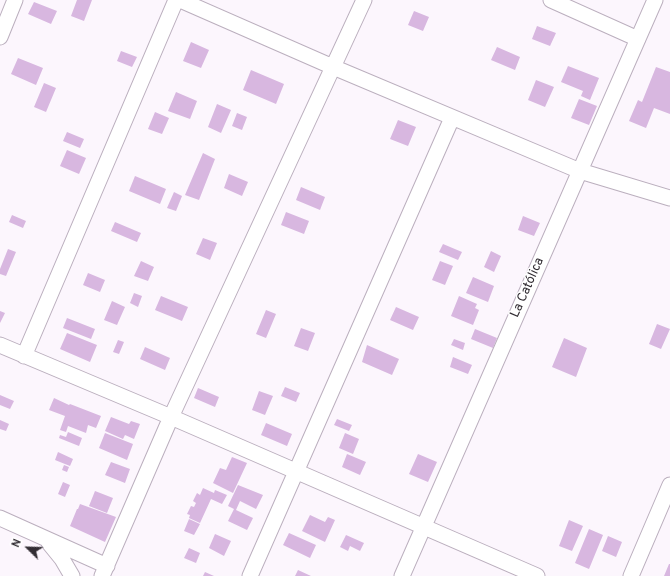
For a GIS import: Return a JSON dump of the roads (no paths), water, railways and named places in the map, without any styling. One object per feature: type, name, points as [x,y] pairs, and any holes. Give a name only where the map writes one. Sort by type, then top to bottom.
[{"type":"street","points":[[0,37],[15,0]]},
{"type":"street","points":[[24,356],[176,0]]},
{"type":"street","points":[[180,0],[452,118],[580,171],[670,198]]},
{"type":"street","points":[[0,518],[48,541],[104,571],[171,417],[364,0]]},
{"type":"street","points":[[551,0],[638,39]]},
{"type":"street","name":"La Católica","points":[[402,576],[655,0]]},
{"type":"street","points":[[250,576],[452,118]]},
{"type":"street","points":[[0,345],[171,417],[537,576]]},
{"type":"street","points":[[631,576],[670,485]]},
{"type":"street","points":[[48,541],[62,559],[72,576]]}]
